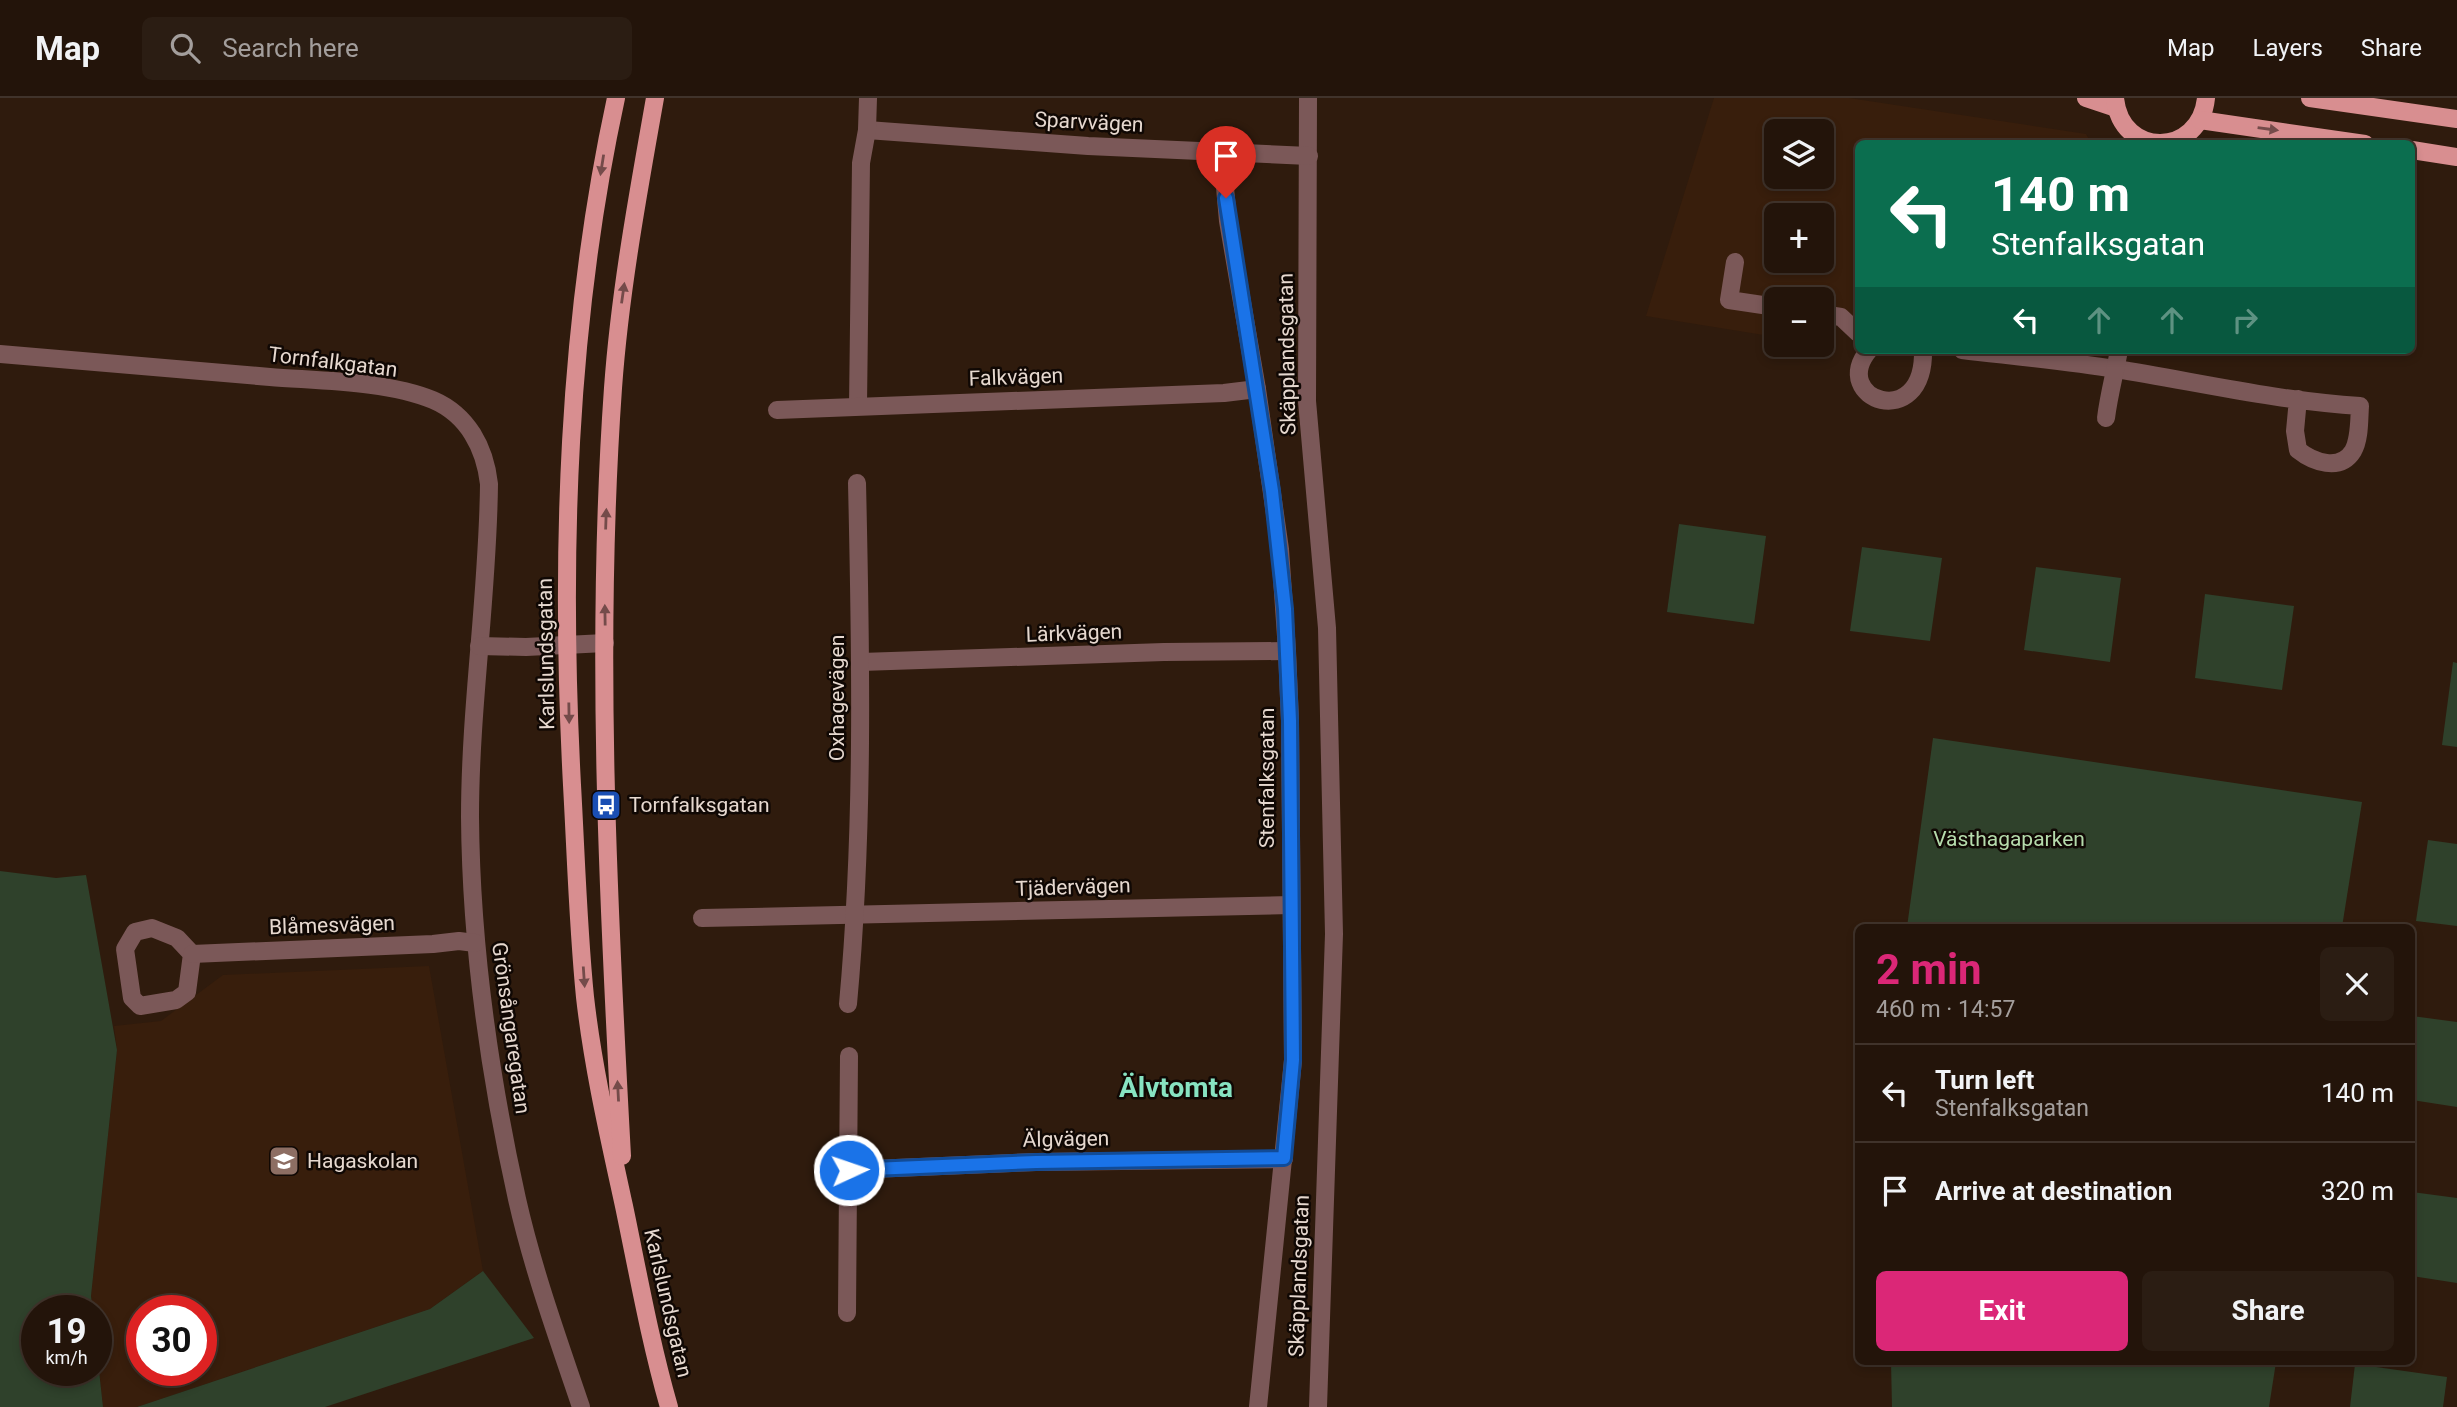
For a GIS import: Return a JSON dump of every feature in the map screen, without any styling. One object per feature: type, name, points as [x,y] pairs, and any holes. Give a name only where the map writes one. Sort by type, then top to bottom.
[{"type":"main road","name":"Karlslundsgatan","points":[[616,98],[600,178],[578,344],[567,527],[570,737],[585,997],[601,1101],[669,1407]]},
{"type":"main road","name":"Karlslundsgatan","points":[[624,1209],[606,806],[604,588],[619,319],[655,98]]},
{"type":"main road","points":[[2085,98],[2115,103],[2126,129],[2134,139]]},
{"type":"main road","points":[[2182,140],[2200,120],[2206,98]]},
{"type":"main road","points":[[2310,98],[2457,119]]},
{"type":"main road","points":[[2200,120],[2338,140]]},
{"type":"main road","points":[[2415,150],[2457,157]]},
{"type":"street","points":[[858,406],[861,163],[867,130],[868,98]]},
{"type":"street","name":"Skäpplandsgatan","points":[[1308,98],[1307,401],[1327,628],[1334,934],[1318,1407]]},
{"type":"street","name":"Sparvvägen","points":[[867,130],[1088,146],[1309,156]]},
{"type":"street","name":"Stenfalksgatan","points":[[1225,152],[1228,221],[1257,389],[1280,549],[1287,651],[1293,1060],[1258,1407]]},
{"type":"street","points":[[1735,262],[1729,300],[1764,305]]},
{"type":"street","points":[[1834,316],[1841,317],[1855,330]]},
{"type":"street","points":[[1866,354],[1861,360],[1859,375],[1863,390],[1874,399],[1890,402],[1906,396],[1919,382],[1923,354]]},
{"type":"street","points":[[1994,354],[2116,369],[2183,382],[2360,406],[2358,433],[2353,451],[2340,461],[2325,464],[2310,460],[2298,450],[2295,431],[2298,399]]},
{"type":"street","points":[[2106,418],[2118,354]]},
{"type":"street","name":"Tornfalkgatan","points":[[0,355],[362,384],[433,400],[453,412],[471,430],[487,463],[489,512],[479,646]]},
{"type":"street","name":"Falkvägen","points":[[777,410],[1224,393],[1257,389]]},
{"type":"street","name":"Oxhagevägen","points":[[848,1004],[856,914],[861,663],[857,482]]},
{"type":"street","points":[[479,646],[526,647],[605,643]]},
{"type":"street","name":"Grönsångaregatan","points":[[479,646],[470,815],[475,943],[486,1041],[518,1201],[581,1407]]},
{"type":"street","name":"Lärkvägen","points":[[861,663],[1287,651]]},
{"type":"street","name":"Tjädervägen","points":[[856,914],[1291,905]]},
{"type":"street","points":[[702,918],[856,914]]},
{"type":"street","points":[[152,928],[177,938],[192,954],[187,992],[176,1000],[140,1006],[132,998],[125,949],[135,932],[152,928]]},
{"type":"street","name":"Blåmesvägen","points":[[192,954],[459,941],[475,943]]},
{"type":"street","points":[[847,1313],[849,1056]]},
{"type":"street","name":"Älgvägen","points":[[849,1170],[1036,1162],[1284,1158]]},
{"type":"shaded area","points":[[1714,98],[1849,98],[2086,134],[2089,140],[1855,140],[1855,324],[1834,322],[1834,287],[1764,287],[1764,335],[1646,316]]},
{"type":"shaded area","name":"Hagaskolan","points":[[429,966],[483,1271],[430,1309],[217,1380],[217,1295],[126,1295],[126,1386],[200,1386],[137,1407],[103,1407],[101,1386],[112,1386],[112,1295],[91,1295],[117,1050],[114,1026],[161,1021],[223,975]]},
{"type":"green space","points":[[1679,524],[1766,536],[1754,624],[1667,612]]},
{"type":"green space","points":[[1862,547],[1942,558],[1930,641],[1850,631]]},
{"type":"green space","points":[[2036,567],[2121,578],[2110,662],[2024,650]]},
{"type":"green space","points":[[2205,594],[2294,606],[2282,690],[2195,678]]},
{"type":"green space","points":[[2453,662],[2457,663],[2457,747],[2442,745]]},
{"type":"green space","name":"Västhagaparken","points":[[1933,738],[2362,802],[2342,924],[1907,924]]},
{"type":"green space","points":[[2428,840],[2457,844],[2457,926],[2416,921]]},
{"type":"green space","points":[[0,871],[56,878],[86,875],[117,1050],[91,1295],[21,1295],[21,1386],[101,1386],[103,1407],[0,1407]]},
{"type":"green space","points":[[2415,1016],[2457,1022],[2457,1107],[2415,1100]]},
{"type":"green space","points":[[2415,1192],[2457,1198],[2457,1283],[2415,1276]]},
{"type":"green space","points":[[483,1271],[534,1338],[325,1407],[137,1407],[200,1386],[217,1386],[217,1380],[430,1309]]},
{"type":"green space","points":[[1891,1365],[2276,1365],[2269,1407],[1892,1407]]},
{"type":"green space","points":[[2355,1365],[2447,1377],[2443,1407],[2350,1407]]},
{"type":"place","name":"Tornfalksgatan","points":[[606,805]]},
{"type":"place","name":"Hagaskolan","points":[[284,1161]]},
{"type":"district","name":"Älvtomta","points":[[1176,1087]]},
{"type":"route","points":[[849,1170],[1036,1162],[1284,1158],[1293,1060],[1290,721],[1285,609],[1272,491],[1226,198]]}]
